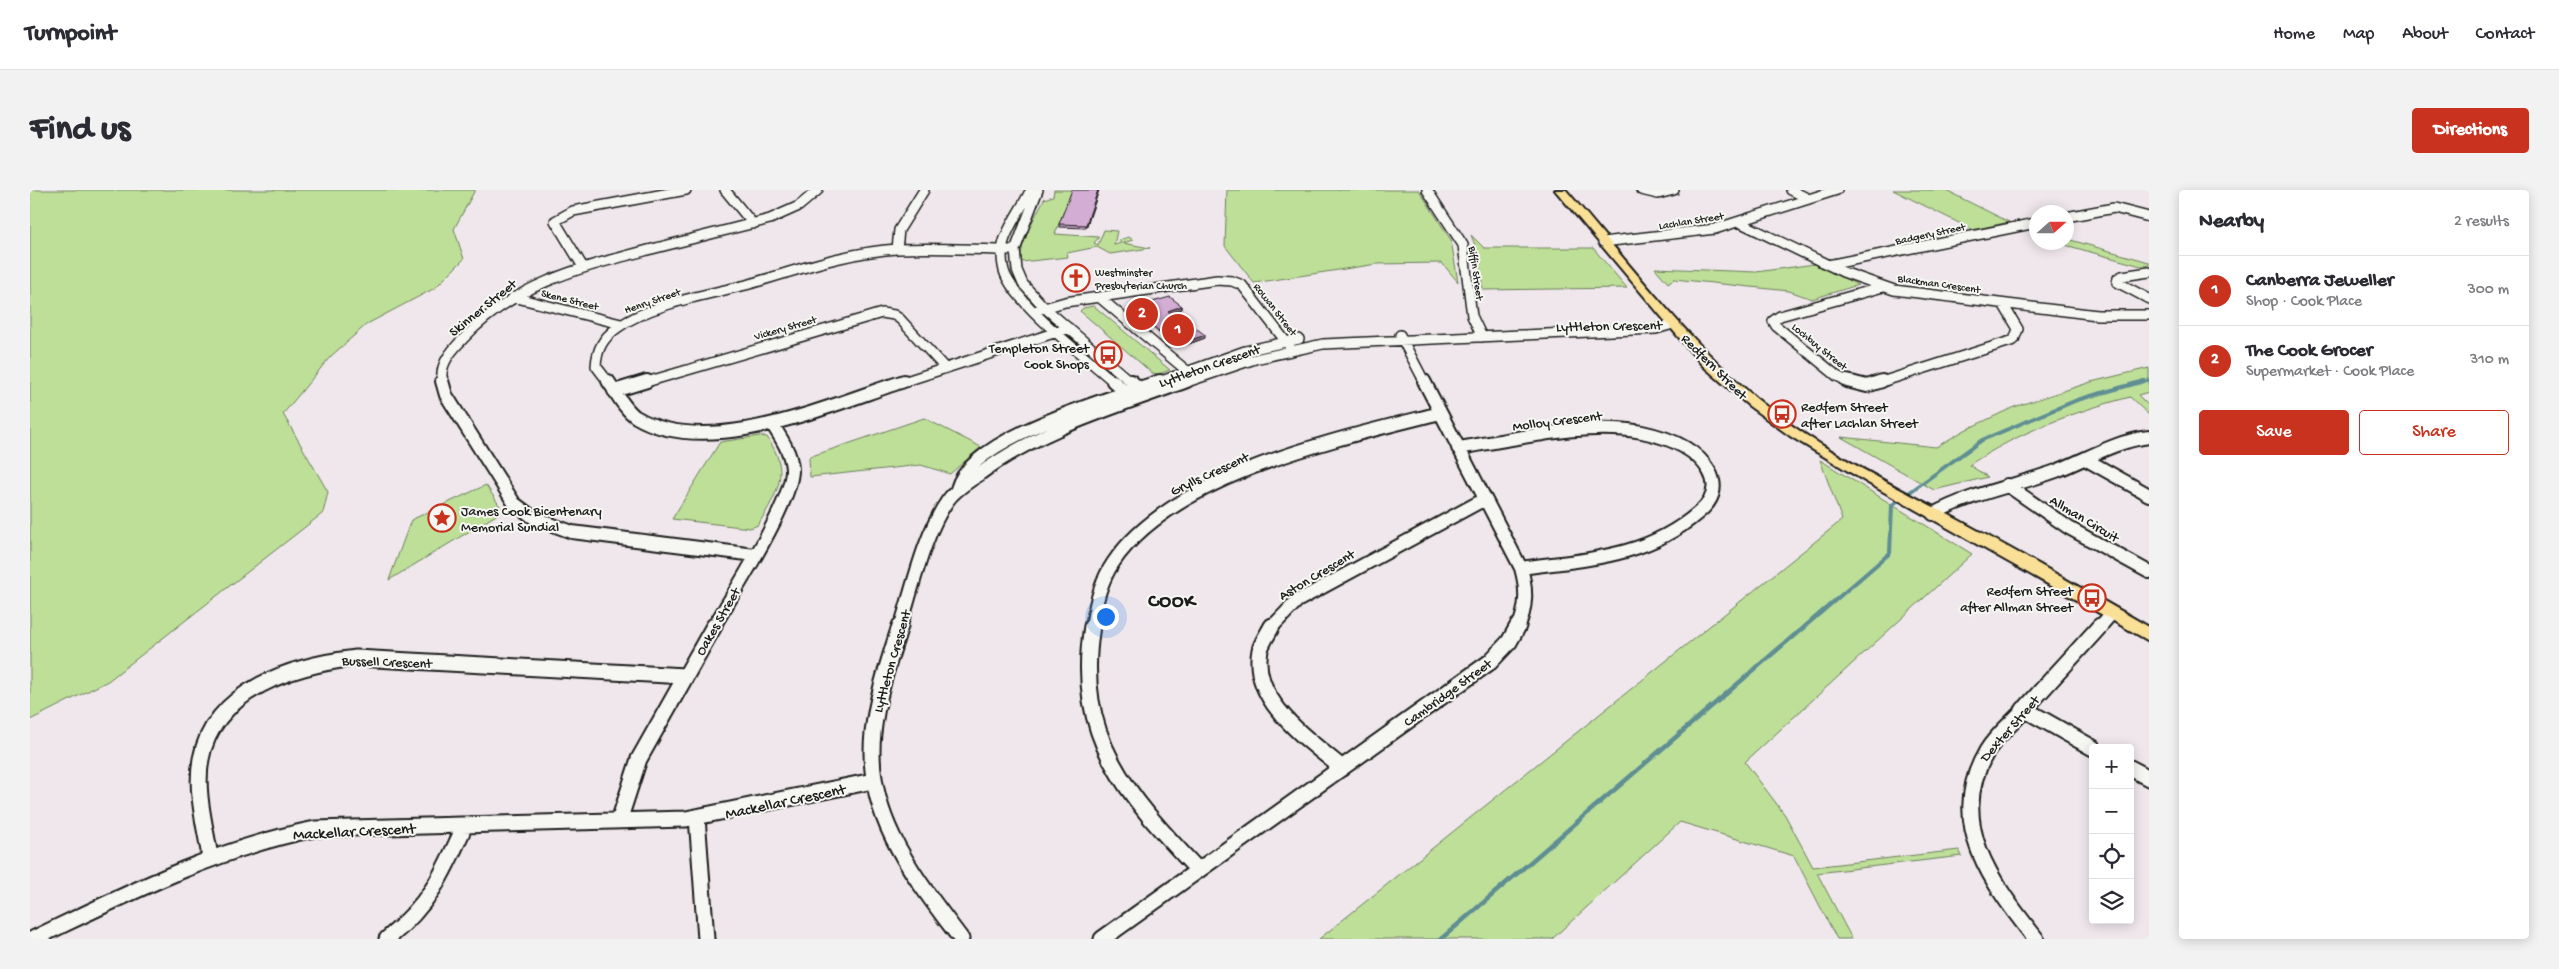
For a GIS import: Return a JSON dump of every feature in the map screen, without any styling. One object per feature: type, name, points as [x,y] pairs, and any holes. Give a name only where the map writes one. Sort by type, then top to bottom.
[{"type":"main road","name":"Redfern Street","points":[[1560,190],[1707,362],[1754,403],[1795,433],[1890,490],[2002,550],[2149,646]]},
{"type":"main road","name":"Redfern Street","points":[[2107,618],[2149,635]]},
{"type":"street","points":[[582,267],[555,221],[557,218],[573,211],[686,190]]},
{"type":"street","points":[[725,190],[753,224]]},
{"type":"street","name":"Skinner Street","points":[[755,555],[572,532],[541,522],[525,513],[514,503],[446,395],[441,377],[444,364],[456,345],[513,297],[536,284],[582,267],[753,224],[799,206],[818,190]]},
{"type":"street","points":[[897,249],[901,225],[924,190]]},
{"type":"street","points":[[1033,190],[1008,232],[1002,250],[1002,264],[1006,278],[1015,291],[1034,311],[1131,397]]},
{"type":"street","points":[[1038,190],[1015,250],[1017,270],[1024,284],[1046,308],[1143,393]]},
{"type":"street","name":"Biffin Street","points":[[1428,190],[1458,236],[1465,262],[1472,316],[1480,333]]},
{"type":"street","points":[[1641,190],[1658,194],[1674,190]]},
{"type":"street","points":[[1791,190],[1809,199]]},
{"type":"street","name":"Lachlan Street","points":[[1603,242],[1706,231],[1837,190]]},
{"type":"street","points":[[2074,216],[2114,208],[2149,217]]},
{"type":"street","name":"Blackman Crescent","points":[[1739,222],[1828,266],[1883,287],[1929,296],[2003,304],[2117,316],[2149,315]]},
{"type":"street","name":"Badgery Street","points":[[1828,266],[2029,224]]},
{"type":"street","name":"Henry Street","points":[[1015,250],[897,249],[862,253],[660,308],[621,324],[601,343],[595,357],[598,371],[634,416],[661,429],[702,434],[741,430],[772,424],[1069,328]]},
{"type":"street","points":[[2149,272],[2118,278],[2118,282],[2125,288],[2149,299]]},
{"type":"street","name":"Rowan Street","points":[[1034,311],[1099,297],[1217,280],[1232,280],[1242,285],[1288,345]]},
{"type":"street","name":"Lochbuy Street","points":[[1883,287],[1780,316],[1773,321],[1776,326],[1837,376],[1848,382],[1867,386],[2004,345],[2014,340],[2018,329],[2003,304]]},
{"type":"street","name":"Skene Street","points":[[513,297],[621,324]]},
{"type":"street","points":[[1099,297],[1192,375]]},
{"type":"street","name":"Vickery Street","points":[[614,391],[882,313],[894,315],[900,319],[945,368]]},
{"type":"street","name":"Lyttleton Crescent","points":[[961,939],[906,864],[888,831],[873,781],[871,734],[880,690],[932,530],[942,509],[957,489],[999,458],[1036,438],[1131,397],[1192,375],[1263,355],[1288,345],[1323,344],[1401,336],[1656,329],[1673,324]]},
{"type":"street","name":"Cambridge Street","points":[[1102,939],[1490,662],[1507,646],[1518,629],[1525,612],[1527,594],[1521,568],[1401,336]]},
{"type":"street","name":"Grylls Crescent","points":[[1198,870],[1129,794],[1109,761],[1095,728],[1088,696],[1087,664],[1094,608],[1105,577],[1129,542],[1148,524],[1177,504],[1209,487],[1306,448],[1440,413]]},
{"type":"street","name":"Oakes Street","points":[[619,821],[639,759],[784,505],[793,479],[793,463],[788,448],[772,424]]},
{"type":"street","name":"Molloy Crescent","points":[[1458,448],[1598,428],[1618,429],[1647,433],[1682,446],[1696,456],[1710,471],[1714,482],[1712,499],[1704,509],[1662,538],[1626,552],[1521,568]]},
{"type":"street","name":"Allman Circuit","points":[[1932,514],[1961,499],[2054,472],[2134,439],[2149,437]]},
{"type":"street","points":[[2085,459],[2149,495]]},
{"type":"street","name":"Allman Circuit","points":[[2007,485],[2069,528],[2149,572]]},
{"type":"street","name":"Aston Crescent","points":[[1342,768],[1284,718],[1265,692],[1259,673],[1259,655],[1264,638],[1281,614],[1297,601],[1485,499]]},
{"type":"street","name":"Dexter Street","points":[[2036,939],[2002,895],[1980,855],[1972,830],[1969,795],[1976,765],[1988,749],[2107,618]]},
{"type":"street","name":"Bussell Crescent","points":[[210,857],[200,778],[201,758],[206,738],[224,714],[241,697],[277,676],[331,659],[356,658],[685,676]]},
{"type":"street","points":[[2024,709],[2089,746]]},
{"type":"street","points":[[2134,770],[2149,778]]},
{"type":"street","name":"Mackellar Crescent","points":[[33,939],[210,857],[281,834],[315,829],[619,821],[697,817],[873,781]]},
{"type":"street","points":[[697,817],[706,939]]},
{"type":"street","points":[[386,939],[404,926],[432,895],[465,825]]},
{"type":"green space","points":[[30,190],[475,190],[454,229],[464,259],[435,288],[367,324],[330,357],[283,414],[328,492],[323,513],[108,681],[30,720]]},
{"type":"green space","points":[[1054,190],[1072,190],[1055,234],[1099,237],[1094,243],[1098,245],[1104,230],[1117,231],[1114,245],[1121,243],[1119,240],[1129,237],[1133,240],[1123,243],[1150,248],[1110,254],[1097,247],[1067,253],[1068,257],[1021,262],[1021,254],[1029,229],[1044,199],[1053,196]]},
{"type":"green space","points":[[1227,190],[1419,190],[1451,240],[1458,282],[1442,263],[1377,264],[1254,283],[1225,246]]},
{"type":"green space","points":[[1893,190],[1945,190],[2009,222],[1973,230]]},
{"type":"green space","points":[[1471,235],[1484,248],[1593,248],[1627,288],[1483,290],[1477,250]]},
{"type":"green space","points":[[2074,241],[2149,262],[2149,265],[2141,266],[2074,247]]},
{"type":"green space","points":[[1815,264],[1858,285],[1812,299],[1789,291],[1674,279],[1668,283],[1655,268],[1756,272]]},
{"type":"green space","points":[[1094,306],[1170,370],[1159,374],[1152,373],[1080,311],[1083,308]]},
{"type":"green space","points":[[2149,368],[2149,392],[2138,395],[2149,406],[2149,415],[2130,397],[2067,416],[2007,443],[1969,465],[1988,477],[1934,490],[1841,437],[1936,447],[1965,430],[2014,407],[2091,382]]},
{"type":"green space","points":[[924,418],[981,447],[950,474],[921,465],[810,477],[809,457]]},
{"type":"green space","points":[[760,436],[767,437],[774,449],[779,461],[780,472],[776,492],[758,525],[750,528],[672,519],[720,442]]},
{"type":"green space","points":[[1820,460],[1972,554],[1745,762],[1785,815],[1813,867],[1959,850],[1962,856],[1817,873],[1852,939],[1837,939],[1794,856],[1680,822],[1552,939],[1319,939],[1842,520]]},
{"type":"green space","points":[[486,485],[503,511],[389,580],[411,520]]},
{"type":"building","points":[[1072,190],[1098,190],[1086,225],[1059,224]]},
{"type":"building","points":[[1170,297],[1182,306],[1168,311],[1189,328],[1193,326],[1205,335],[1180,344],[1162,330],[1159,331],[1131,308]]},
{"type":"waterway","points":[[2139,383],[2149,380]]},
{"type":"waterway","points":[[1803,628],[1890,553],[1892,505],[1982,440],[2077,400],[2144,381]]},
{"type":"waterway","points":[[1441,939],[1805,626]]},
{"type":"place","name":"Westminster Presbyterian Church","points":[[1076,278]]},
{"type":"place","name":"The Cook Grocer","points":[[1142,314]]},
{"type":"place","name":"Canberra Jeweller","points":[[1178,330]]},
{"type":"place","name":"Templeton Street Cook Shops","points":[[1108,355]]},
{"type":"place","name":"Redfern Street after Lachlan Street","points":[[1782,414]]},
{"type":"place","name":"James Cook Bicentenary Memorial Sundial","points":[[442,518]]},
{"type":"place","name":"Redfern Street after Allman Street","points":[[2092,598]]},
{"type":"district","name":"COOK","points":[[1172,599]]}]
